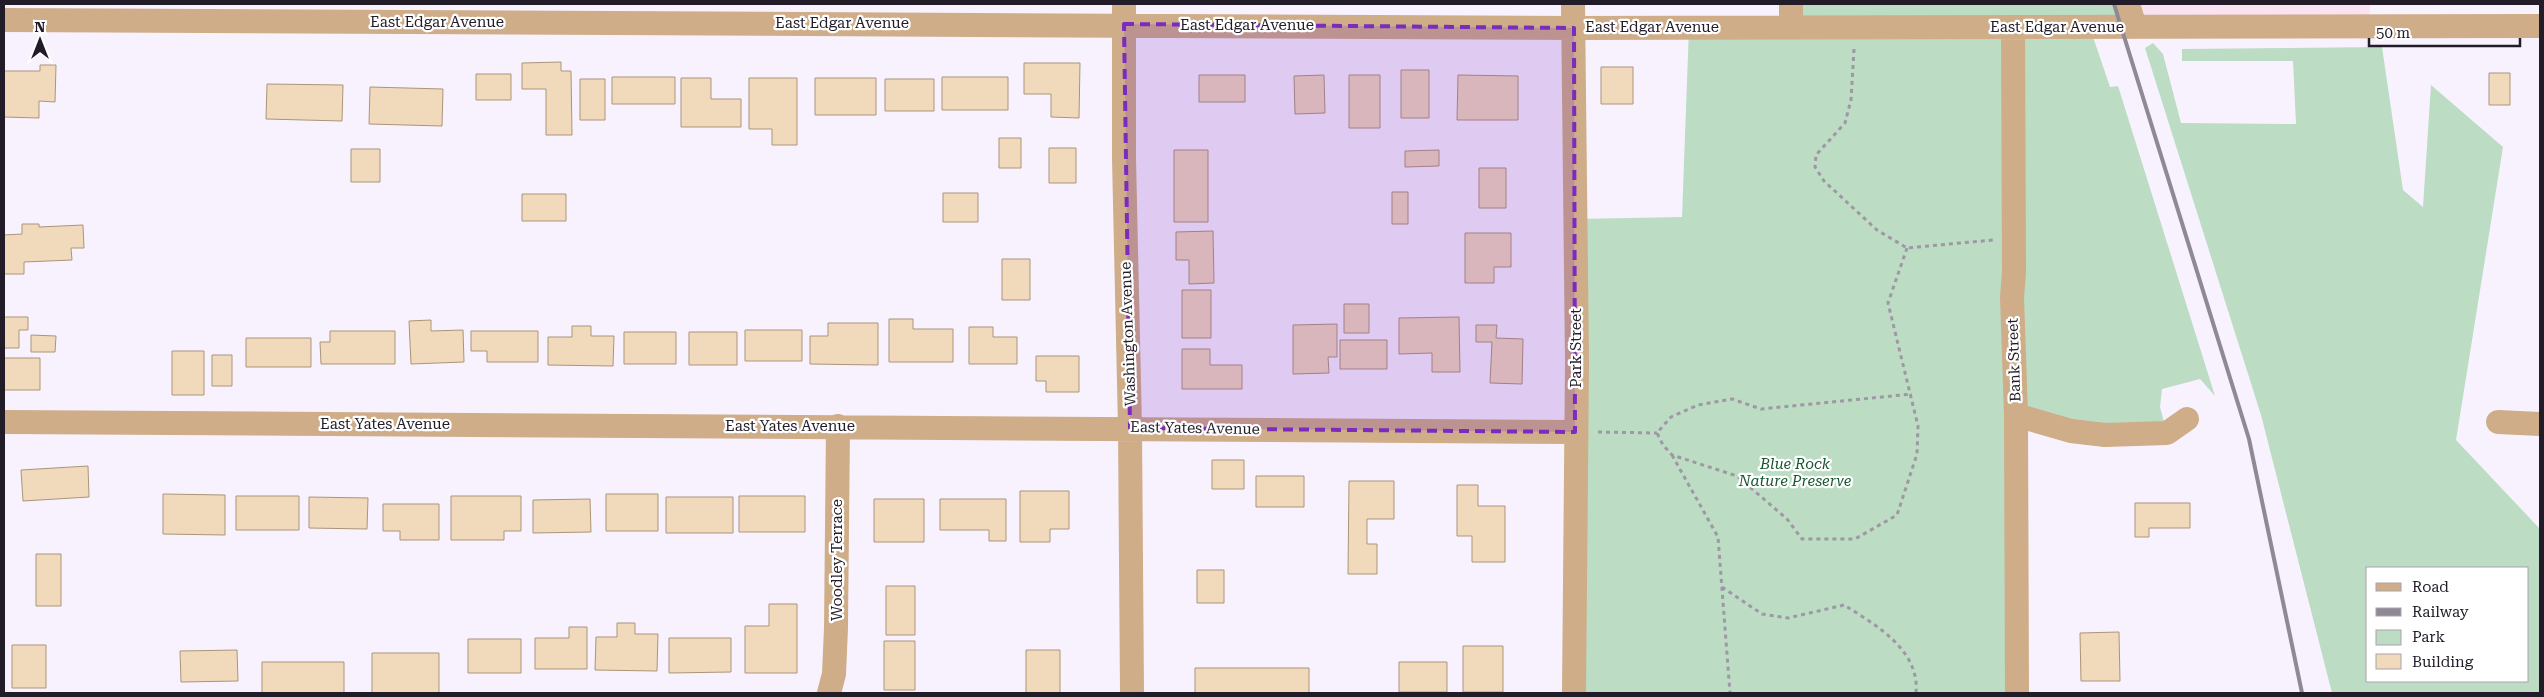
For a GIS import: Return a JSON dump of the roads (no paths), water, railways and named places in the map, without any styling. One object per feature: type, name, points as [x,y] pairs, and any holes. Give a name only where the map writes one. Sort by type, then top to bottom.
[{"type":"street","name":"Park Street","points":[[1574,4],[1576,432],[1574,693]]},
{"type":"street","points":[[2128,4],[2134,27]]},
{"type":"street","name":"East Edgar Avenue","points":[[4,20],[157,12],[1124,14],[1574,28],[1791,15],[1856,26],[2540,26]]},
{"type":"street","name":"Washington Avenue","points":[[1124,14],[1125,262],[1130,428],[1132,693]]},
{"type":"street","name":"Bank Street","points":[[2013,27],[2014,238],[2012,297],[2016,415],[2017,693]]},
{"type":"street","points":[[2016,415],[2071,432],[2106,434],[2167,433],[2187,419]]},
{"type":"street","name":"East Yates Avenue","points":[[4,422],[1576,432]]},
{"type":"street","points":[[2498,422],[2540,424]]},
{"type":"street","name":"Woodley Terrace","points":[[829,693],[834,674],[836,628],[838,426]]},
{"type":"railway","points":[[2114,4],[2249,439],[2302,693]]},
{"type":"park label","name":"Blue Rock Nature Preserve","points":[[1795,472]]}]
